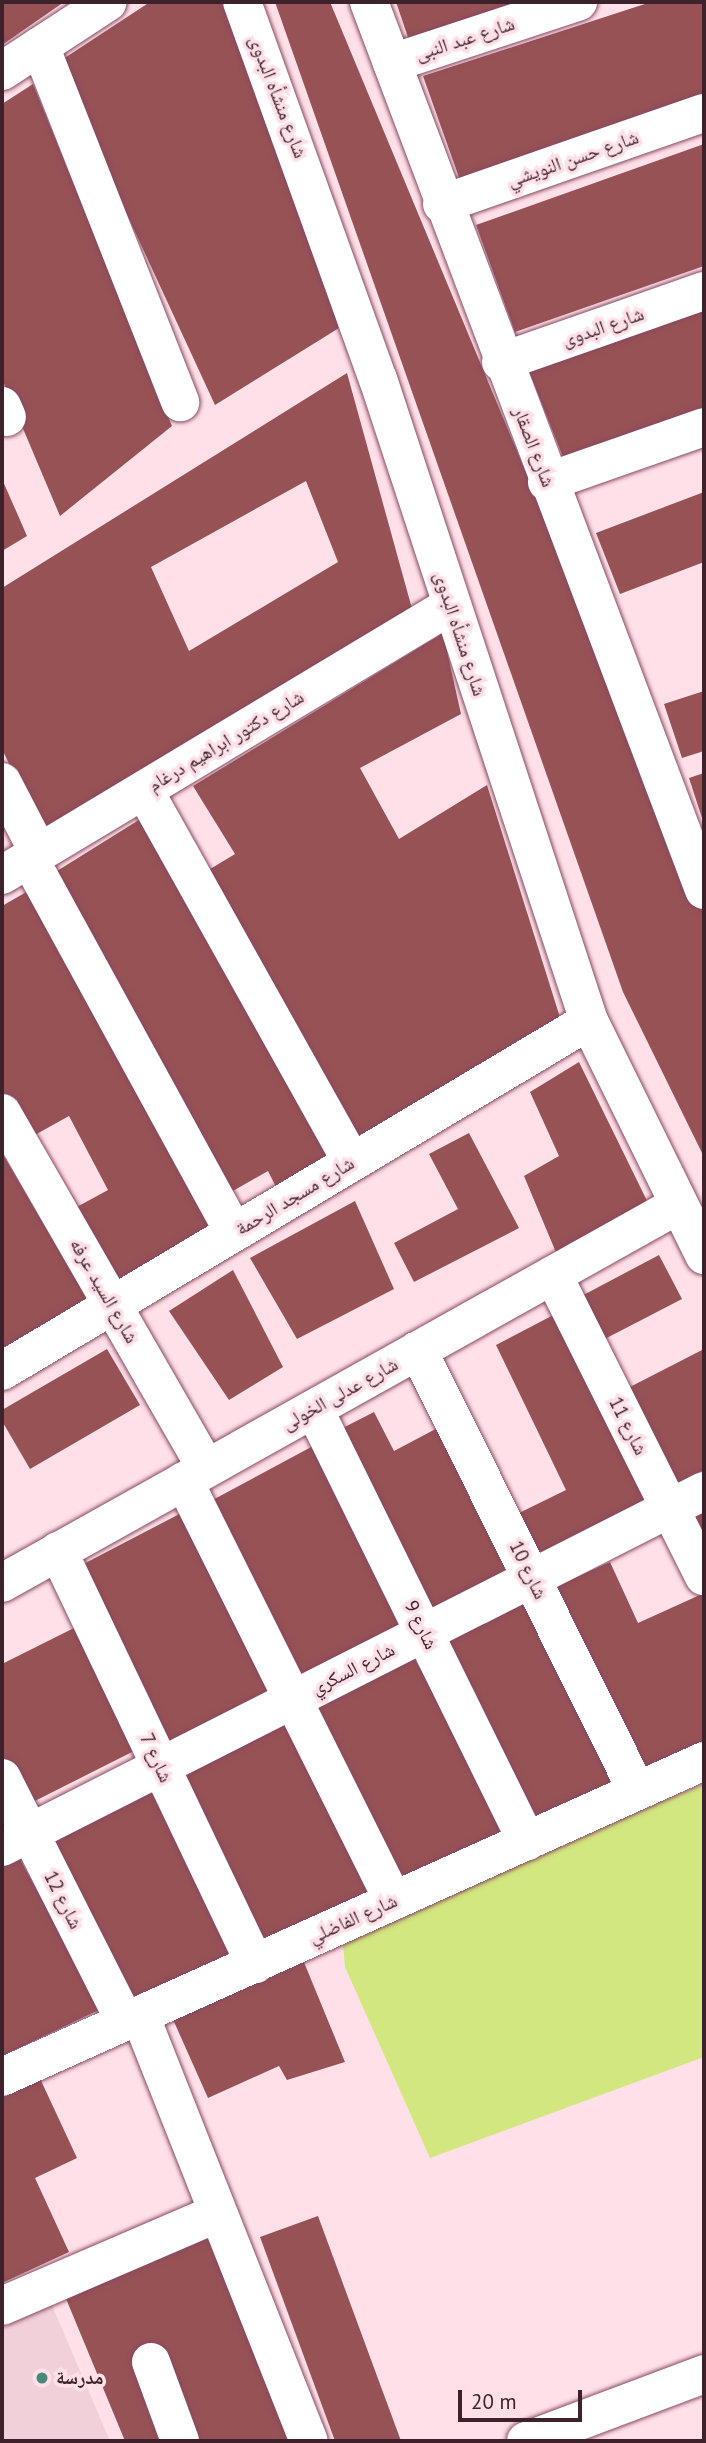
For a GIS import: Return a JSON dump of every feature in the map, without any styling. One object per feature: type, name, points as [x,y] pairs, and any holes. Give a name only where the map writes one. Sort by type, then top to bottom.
[{"type":"street","points":[[2,71],[108,2]]},
{"type":"street","name":"شارع منشأه البدوى","points":[[242,2],[369,354],[589,1021],[704,1255]]},
{"type":"street","name":"شارع الصقار","points":[[369,2],[547,482],[696,846],[704,890]]},
{"type":"street","name":"شارع عبد النبى","points":[[392,63],[578,2]]},
{"type":"street","points":[[40,46],[180,402]]},
{"type":"street","name":"شارع حسن النويشي","points":[[442,204],[704,113]]},
{"type":"street","name":"شارع البدوى","points":[[501,362],[704,291]]},
{"type":"street","points":[[547,482],[704,427]]},
{"type":"street","name":"شارع دكتور ابراهيم درغام","points":[[23,862],[450,606]]},
{"type":"street","points":[[2,782],[23,862],[234,1233]]},
{"type":"street","points":[[144,790],[352,1162]]},
{"type":"street","name":"شارع مسجد الرحمة","points":[[2,1371],[589,1021]]},
{"type":"street","name":"شارع السيد عرفه","points":[[2,1113],[112,1306],[195,1474],[294,1699],[393,1901]]},
{"type":"street","name":"شارع عدلى الخولى","points":[[2,1583],[678,1205]]},
{"type":"street","name":"شارع 11","points":[[552,1275],[704,1576]]},
{"type":"street","name":"شارع 10","points":[[418,1350],[637,1791]]},
{"type":"street","name":"شارع 9","points":[[314,1409],[527,1841]]},
{"type":"street","name":"شارع السكري","points":[[15,1840],[704,1491]]},
{"type":"street","name":"شارع 7","points":[[58,1551],[254,1964]]},
{"type":"street","name":"شارع الفاضلي","points":[[2,2077],[704,1761]]},
{"type":"street","name":"شارع 12","points":[[2,1778],[15,1840],[132,2018],[218,2213],[309,2441]]},
{"type":"street","points":[[2,2306],[218,2213]]},
{"type":"street","points":[[151,2362],[180,2441]]},
{"type":"street","points":[[526,2441],[704,2374]]},
{"type":"shaded area","name":"مدرسة","points":[[48,2296],[110,2441],[2,2441],[2,2315]]},
{"type":"green space","points":[[704,1784],[704,2057],[430,2158],[345,1967],[342,1935]]},
{"type":"building","points":[[2,2],[64,2],[2,45]]},
{"type":"building","points":[[150,2],[229,2],[339,328],[215,405],[57,63]]},
{"type":"building","points":[[275,2],[330,2],[659,792],[704,913],[704,1157],[623,992]]},
{"type":"building","points":[[396,2],[565,2],[413,52]]},
{"type":"building","points":[[651,2],[704,2],[704,100],[461,183],[423,76]]},
{"type":"building","points":[[33,84],[172,426],[60,516],[2,379],[2,104]]},
{"type":"building","points":[[704,144],[704,266],[515,332],[476,225]]},
{"type":"building","points":[[704,305],[704,413],[565,462],[528,369]]},
{"type":"building","points":[[347,373],[414,616],[48,845],[2,749],[2,588]],"holes":[[[306,481],[338,562],[189,651],[151,567]]]},
{"type":"building","points":[[2,479],[27,536],[2,551]]},
{"type":"building","points":[[704,492],[704,562],[620,594],[596,533]]},
{"type":"building","points":[[443,633],[461,714],[360,768],[399,839],[487,785],[563,1027],[354,1150],[197,877],[235,854],[193,786]]},
{"type":"building","points":[[704,691],[704,751],[682,758],[664,704]]},
{"type":"building","points":[[704,773],[704,824],[689,778]]},
{"type":"building","points":[[142,818],[334,1164],[281,1197],[268,1171],[219,1199],[49,876]]},
{"type":"building","points":[[35,887],[220,1233],[113,1295],[64,1214],[108,1190],[69,1116],[24,1141],[2,1101],[2,906]]},
{"type":"building","points":[[579,1062],[652,1211],[560,1262],[524,1176],[559,1156],[530,1092]]},
{"type":"building","points":[[469,1133],[519,1228],[414,1282],[394,1243],[458,1209],[429,1154]]},
{"type":"building","points":[[2,1153],[93,1309],[2,1359]]},
{"type":"building","points":[[355,1201],[394,1289],[297,1339],[250,1258]]},
{"type":"building","points":[[659,1255],[682,1299],[597,1343],[574,1300]]},
{"type":"building","points":[[233,1270],[283,1367],[229,1400],[169,1311]]},
{"type":"building","points":[[561,1311],[654,1495],[539,1553],[519,1513],[566,1490],[496,1345]]},
{"type":"building","points":[[107,1349],[140,1405],[30,1469],[2,1421],[2,1410]]},
{"type":"building","points":[[704,1349],[704,1470],[675,1485],[626,1389]]},
{"type":"building","points":[[374,1412],[394,1451],[447,1423],[522,1564],[428,1612],[333,1433]]},
{"type":"building","points":[[313,1446],[404,1623],[294,1678],[207,1503]]},
{"type":"building","points":[[704,1500],[704,1540],[688,1508]]},
{"type":"building","points":[[189,1509],[270,1691],[161,1746],[72,1570]]},
{"type":"building","points":[[610,1562],[638,1623],[702,1594],[704,1599],[704,1758],[648,1784],[557,1586]]},
{"type":"building","points":[[533,1595],[625,1795],[537,1831],[444,1640]]},
{"type":"building","points":[[74,1628],[136,1750],[23,1807],[2,1766],[2,1664]]},
{"type":"building","points":[[412,1654],[514,1841],[400,1889],[311,1704]]},
{"type":"building","points":[[275,1709],[381,1897],[257,1947],[166,1767]]},
{"type":"building","points":[[147,1780],[233,1955],[127,2000],[40,1835]]},
{"type":"building","points":[[14,1848],[101,2009],[2,2056],[2,1854]]},
{"type":"building","points":[[301,1955],[345,2062],[287,2080],[279,2066],[208,2098],[167,2006]]},
{"type":"building","points":[[37,2072],[77,2158],[35,2178],[69,2252],[2,2283],[2,2088]]},
{"type":"building","points":[[318,2216],[401,2441],[335,2441],[260,2237]]},
{"type":"building","points":[[206,2229],[293,2441],[125,2441],[62,2289]]},
{"type":"place","name":"مدرسة","points":[[42,2378]]}]
